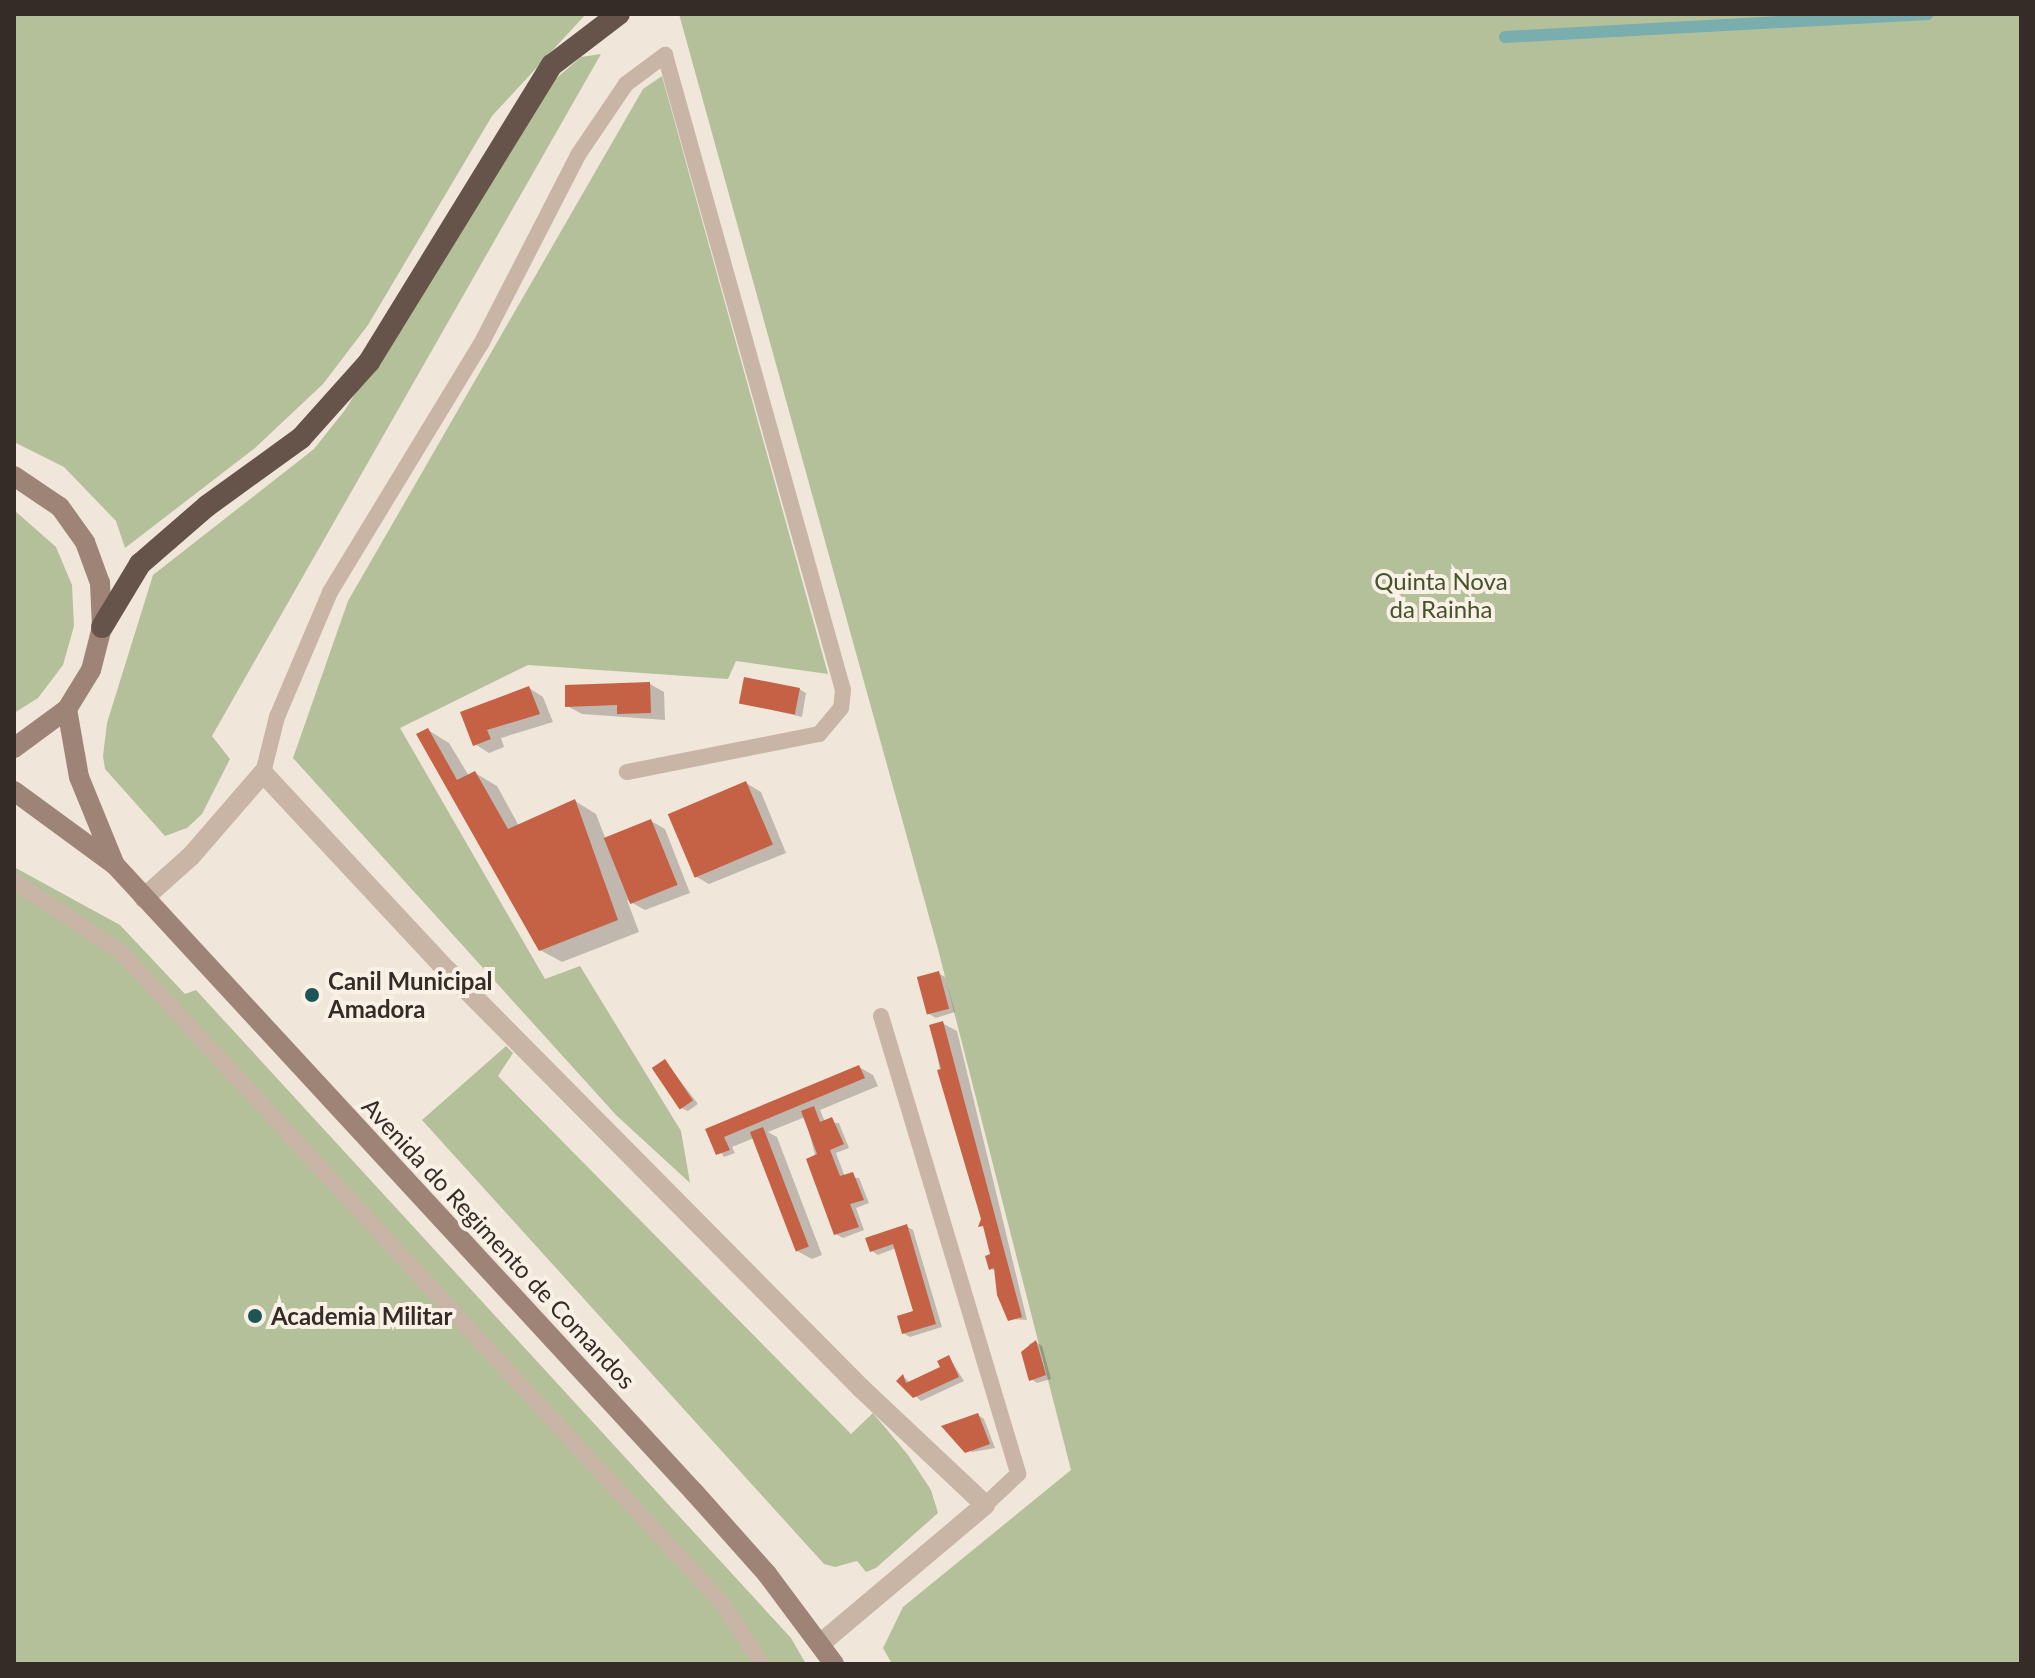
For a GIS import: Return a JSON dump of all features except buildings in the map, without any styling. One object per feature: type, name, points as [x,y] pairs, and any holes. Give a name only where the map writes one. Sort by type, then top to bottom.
[{"type":"highway","points":[[102,627],[140,564],[207,506],[301,438],[369,362],[552,65],[619,14]]},
{"type":"main road","points":[[14,476],[60,507],[85,542],[100,583],[102,627],[91,670],[67,709],[14,748]]},
{"type":"main road","name":"Avenida do Regimento de Comandos","points":[[67,709],[79,777],[115,865]]},
{"type":"main road","name":"Avenida do Regimento de Comandos","points":[[14,791],[115,865],[694,1492],[821,1643],[834,1664]]},
{"type":"street","points":[[144,898],[191,856],[263,773],[447,970],[861,1388],[985,1505],[821,1643]]},
{"type":"lane","points":[[263,773],[277,717],[330,592],[481,344],[578,155],[626,84],[665,55],[843,690],[841,708],[819,734],[627,772]]},
{"type":"lane","points":[[14,881],[121,952],[721,1602],[762,1664]]},
{"type":"lane","points":[[881,1016],[1018,1474],[985,1505]]},
{"type":"green space","points":[[14,14],[586,14],[492,116],[368,325],[323,384],[255,448],[125,548],[116,521],[64,467],[14,442]]},
{"type":"green space","name":"Quinta Nova da Rainha","points":[[679,14],[2021,14],[2021,1664],[892,1664],[883,1648],[903,1607],[1071,1470],[938,949]]},
{"type":"green space","points":[[601,54],[212,736],[230,759],[202,814],[187,828],[165,836],[105,769],[103,756],[107,723],[153,575],[314,449],[345,410],[545,88],[581,57]]},
{"type":"green space","points":[[662,76],[828,674],[736,661],[728,679],[528,665],[400,728],[545,979],[580,966],[681,1131],[690,1183],[616,1115],[293,758],[348,601],[643,89]]},
{"type":"green space","points":[[14,510],[56,547],[72,585],[74,626],[63,665],[38,698],[14,713]]},
{"type":"green space","name":"Academia Militar","points":[[14,867],[120,925],[185,994],[196,990],[791,1638],[806,1664],[14,1664]]},
{"type":"green space","points":[[506,1046],[513,1053],[498,1076],[851,1434],[873,1413],[908,1455],[931,1490],[938,1513],[876,1568],[866,1572],[857,1561],[835,1567],[824,1564],[422,1120]]},
{"type":"waterway","points":[[1505,37],[1927,14]]},
{"type":"place","name":"Canil Municipal Amadora","points":[[312,995]]},
{"type":"place","name":"Academia Militar","points":[[255,1316]]}]
